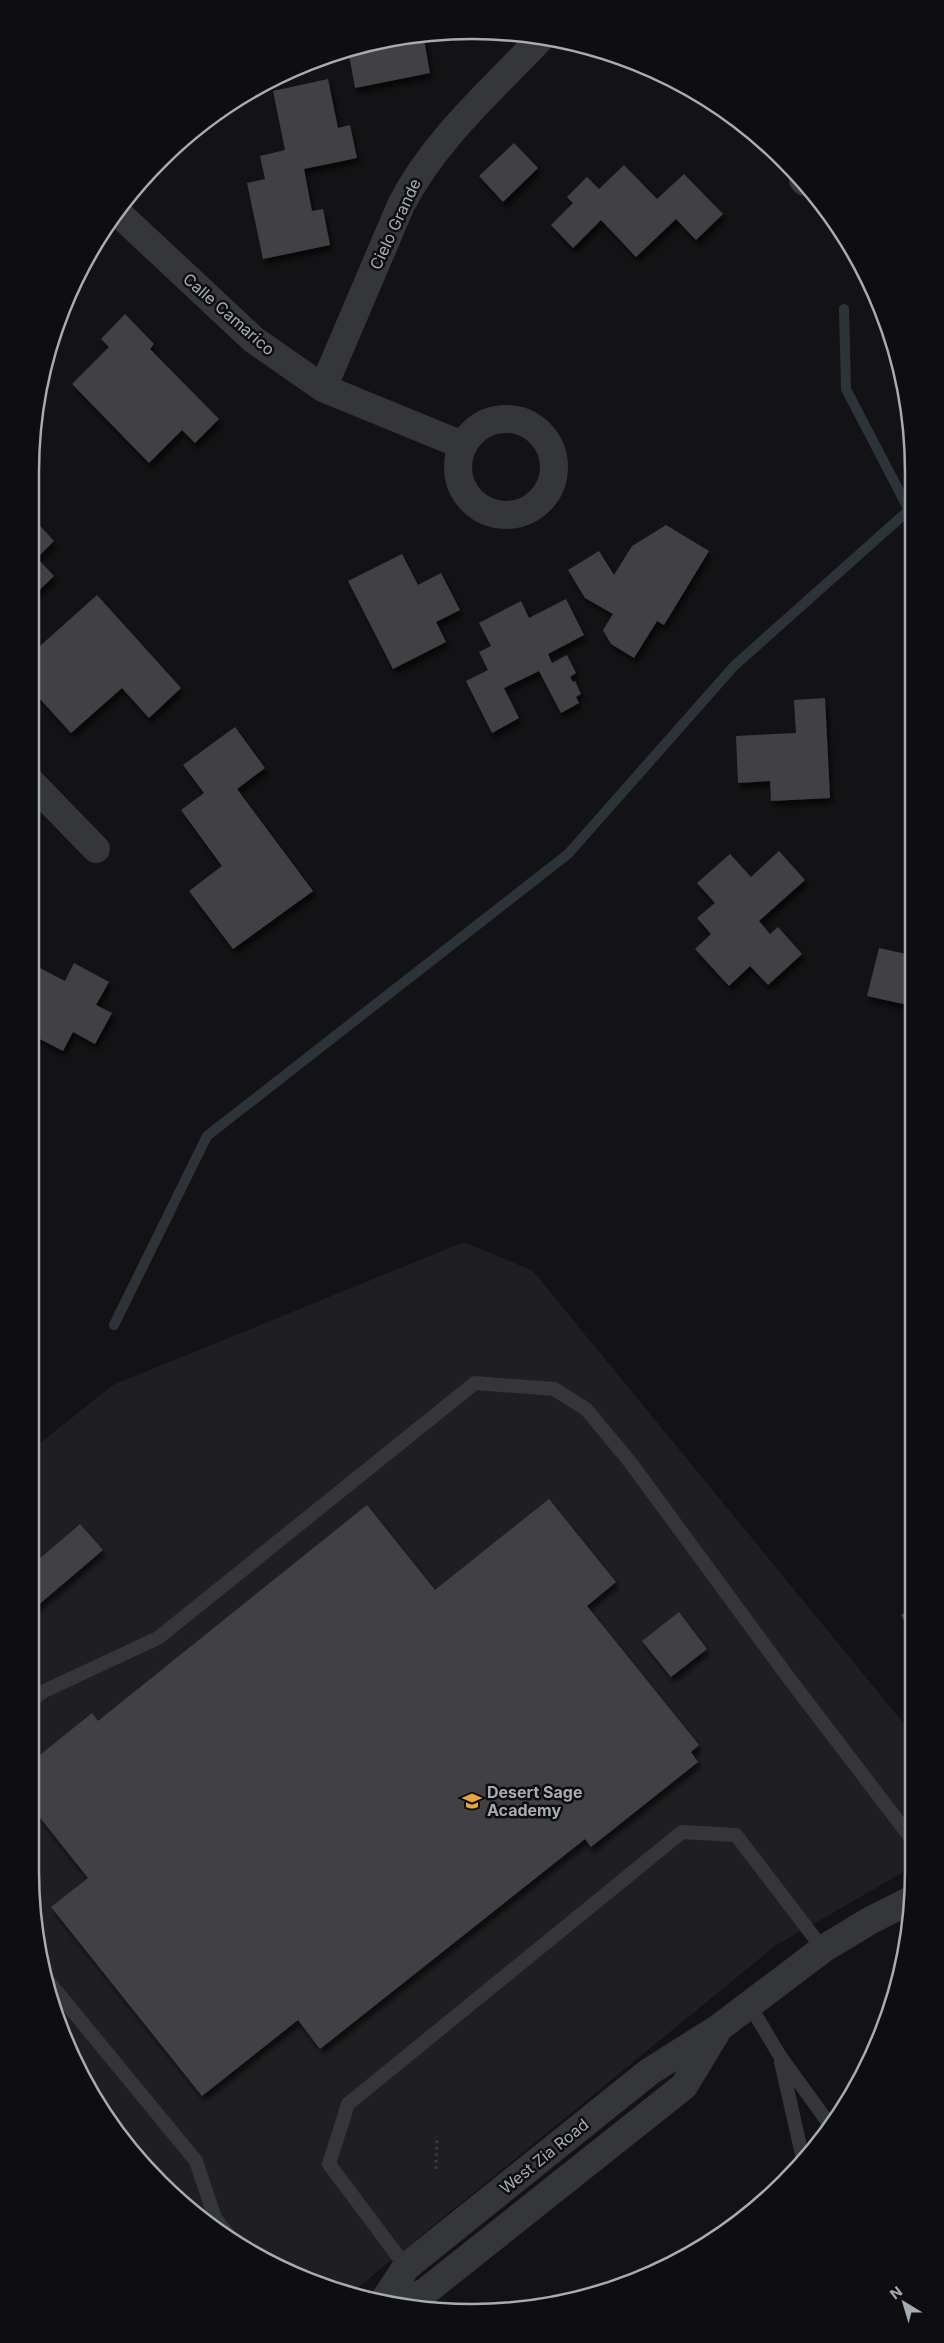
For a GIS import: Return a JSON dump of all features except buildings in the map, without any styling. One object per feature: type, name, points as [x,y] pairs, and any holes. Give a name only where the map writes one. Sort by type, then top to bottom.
[{"type":"street","name":"Cielo Grande","points":[[323,388],[401,205],[414,180],[437,148],[536,43]]},
{"type":"street","name":"Calle Camarico","points":[[122,216],[254,340],[323,388],[462,445]]},
{"type":"street","points":[[39,790],[96,848]]},
{"type":"street","name":"West Zia Road","points":[[387,2296],[406,2267],[649,2072],[720,2027],[822,1949],[871,1920],[904,1904]]},
{"type":"street","name":"West Zia Road","points":[[406,2299],[425,2292],[684,2086],[720,2027]]},
{"type":"lane","points":[[39,1694],[158,1638],[475,1383],[554,1389],[586,1409],[630,1462],[905,1830]]},
{"type":"lane","points":[[406,2267],[329,2164],[348,2104],[682,1832],[736,1835],[822,1949]]},
{"type":"lane","points":[[56,1991],[196,2161],[215,2218],[218,2222]]},
{"type":"lane","points":[[748,2004],[780,2056],[826,2120]]},
{"type":"lane","points":[[780,2056],[802,2153]]},
{"type":"path","points":[[436,2169],[437,2136]]},
{"type":"shaded area","name":"Desert Sage Academy","points":[[464,1242],[533,1271],[905,1725],[905,1871],[775,1946],[357,2288],[306,2271],[280,2260],[255,2246],[208,2215],[186,2197],[146,2157],[112,2112],[83,2063],[62,2010],[54,1983],[42,1928],[39,1871],[39,1444],[113,1385]]},
{"type":"waterway","points":[[844,309],[846,389],[905,502]]},
{"type":"waterway","points":[[114,1325],[207,1136],[568,854],[734,666],[905,514]]},
{"type":"place","name":"Desert Sage Academy","points":[[472,1801]]}]
